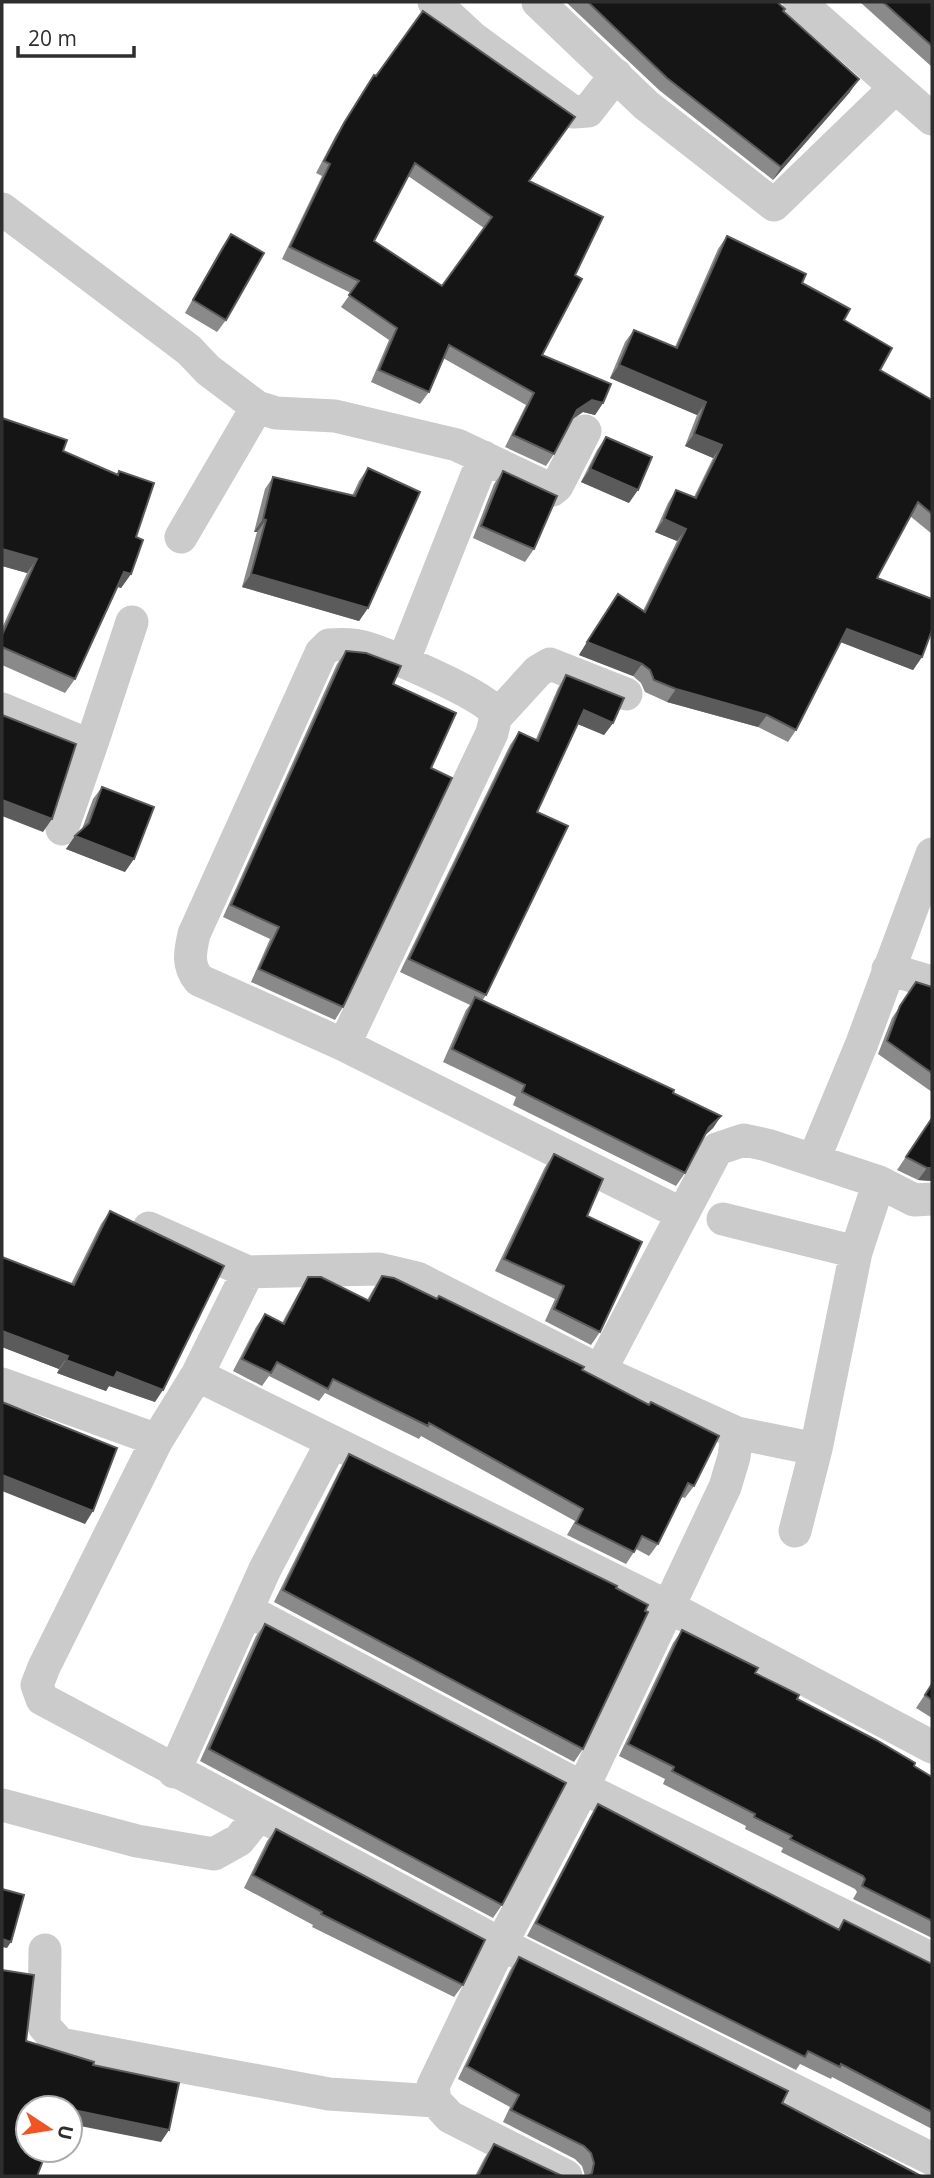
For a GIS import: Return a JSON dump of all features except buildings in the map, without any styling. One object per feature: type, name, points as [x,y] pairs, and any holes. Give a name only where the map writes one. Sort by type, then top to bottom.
[{"type":"street","points":[[434,2],[474,38],[573,112],[588,111],[616,75]]},
{"type":"street","points":[[538,2],[646,105],[774,205],[895,88]]},
{"type":"street","points":[[799,2],[932,119]]},
{"type":"street","points":[[2,209],[169,335],[208,370],[257,407],[276,414],[335,416],[457,445],[552,490],[557,486],[585,431]]},
{"type":"street","points":[[181,537],[257,407]]},
{"type":"street","points":[[403,662],[484,457]]},
{"type":"street","points":[[62,830],[132,622]]},
{"type":"street","points":[[344,1045],[492,733],[495,718],[494,710],[481,700],[403,662],[365,647],[329,645],[321,653],[194,934],[190,950],[191,971],[199,980],[344,1045],[682,1214]]},
{"type":"street","points":[[495,718],[538,671],[550,664],[626,694]]},
{"type":"street","points":[[2,709],[91,746]]},
{"type":"street","points":[[814,1159],[932,854]]},
{"type":"street","points":[[888,968],[932,982]]},
{"type":"street","points":[[600,1371],[717,1149],[744,1140],[814,1159],[879,1182],[914,1200],[932,1199]]},
{"type":"street","points":[[795,1531],[816,1449],[856,1252],[879,1182]]},
{"type":"street","points":[[723,1219],[856,1252]]},
{"type":"street","points":[[149,1228],[248,1272],[379,1269],[417,1278],[600,1371],[737,1433],[816,1449]]},
{"type":"street","points":[[248,1272],[197,1375],[157,1440],[37,1685],[42,1699],[174,1772],[501,1944],[932,2159]]},
{"type":"street","points":[[197,1375],[669,1607],[932,1747]]},
{"type":"street","points":[[2,1384],[157,1440]]},
{"type":"street","points":[[566,2176],[450,2117],[435,2101],[433,2086],[501,1944],[583,1788],[725,1488],[734,1457],[737,1433]]},
{"type":"street","points":[[174,1772],[247,1610],[305,1489],[332,1442]]},
{"type":"street","points":[[247,1610],[583,1788],[932,1959]]},
{"type":"street","points":[[2,1805],[137,1841],[214,1854],[239,1840],[258,1816]]},
{"type":"street","points":[[46,1950],[44,2026],[60,2044],[328,2094],[435,2101]]}]
